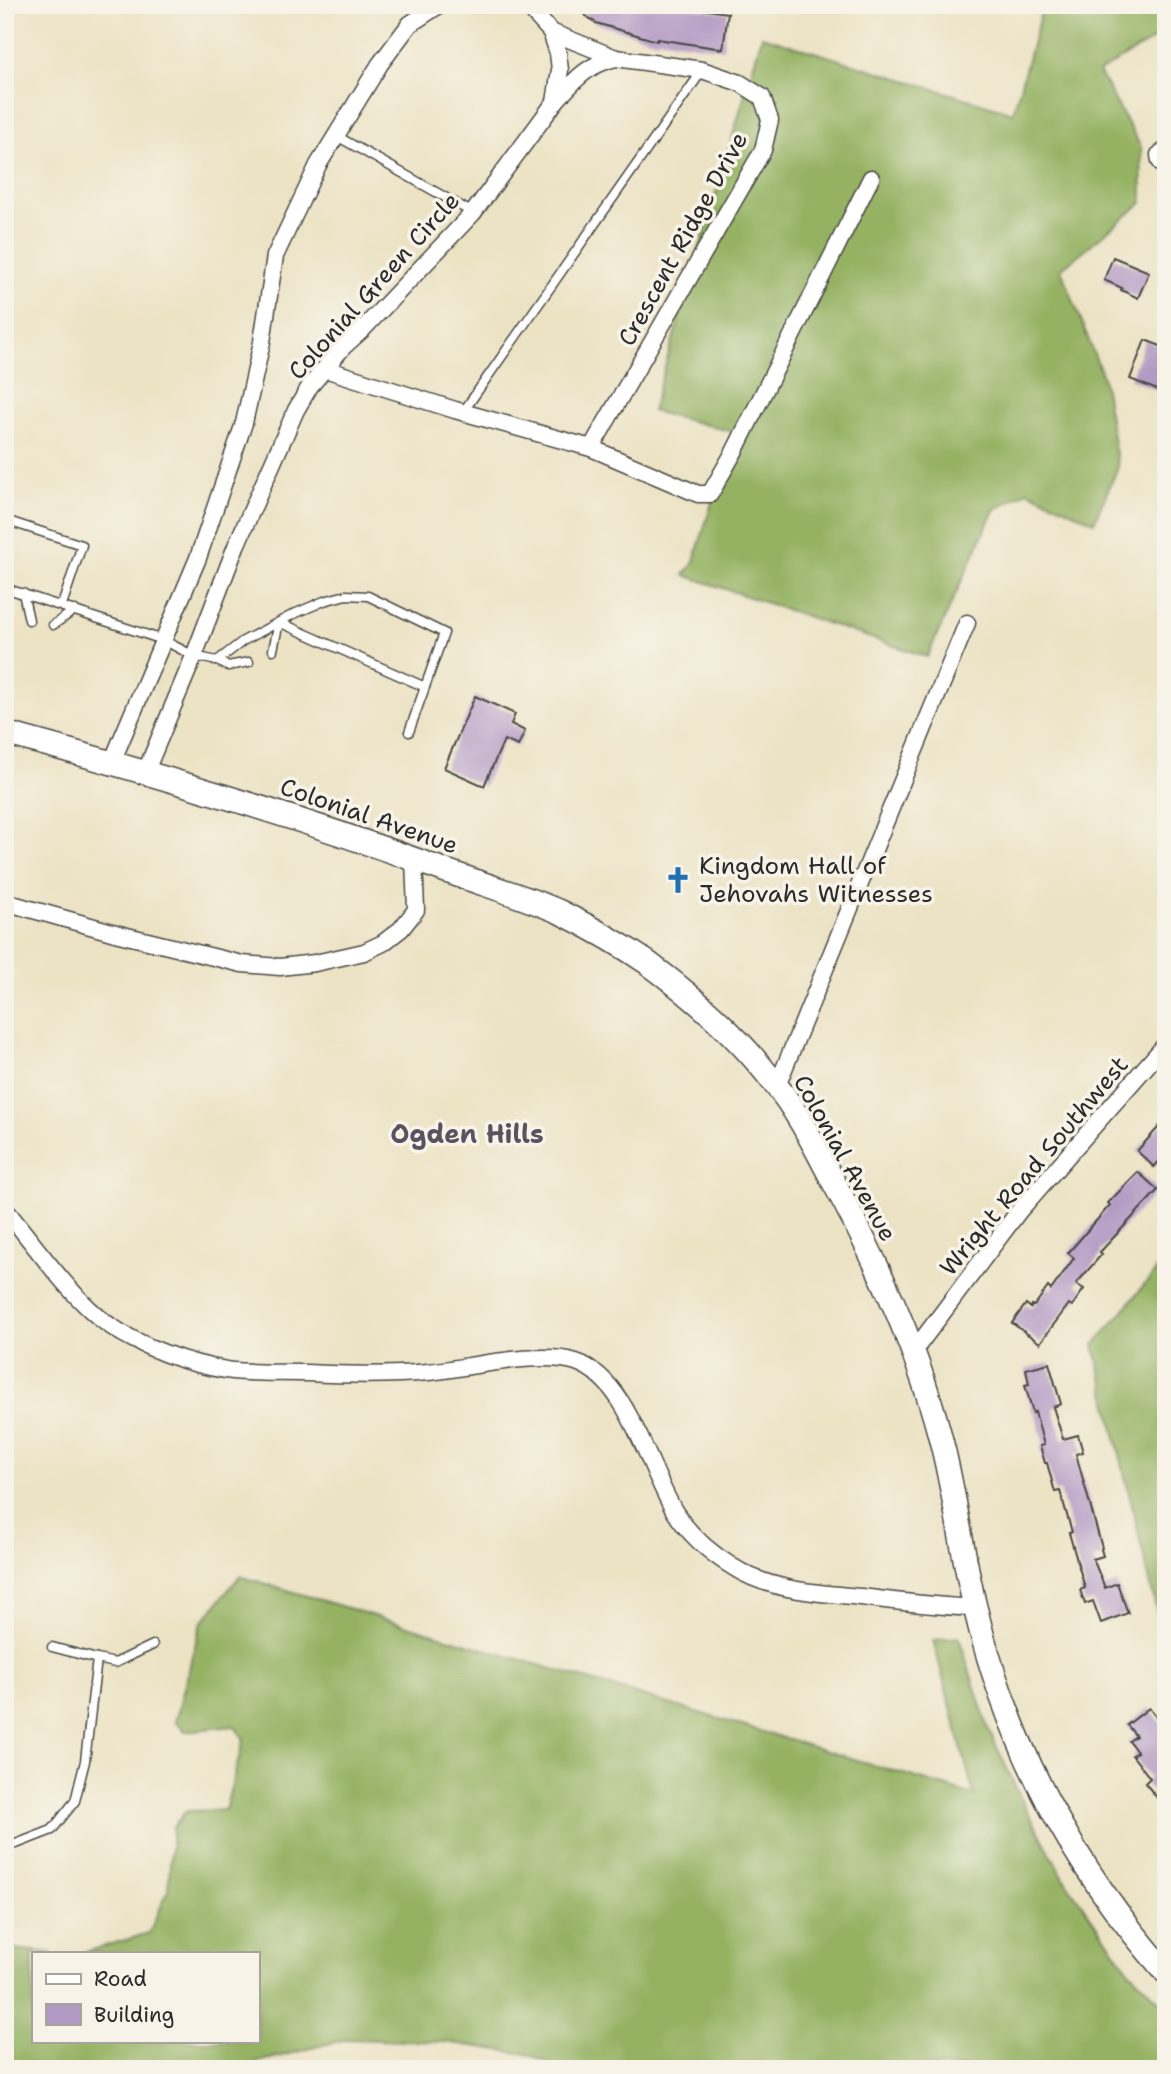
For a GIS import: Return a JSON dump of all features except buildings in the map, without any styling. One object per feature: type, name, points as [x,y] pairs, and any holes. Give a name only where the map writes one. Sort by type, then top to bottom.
[{"type":"main road","name":"Colonial Avenue","points":[[5,733],[236,798],[559,912],[645,961],[690,996],[743,1047],[778,1086],[811,1141],[888,1290],[913,1352],[931,1404],[944,1454],[975,1608],[991,1665],[1009,1719],[1043,1794],[1111,1904],[1166,1972]]},
{"type":"street","name":"Colonial Green Circle","points":[[112,762],[198,558],[244,423],[262,342],[275,256],[318,165],[380,64],[410,24],[439,5]]},
{"type":"street","points":[[522,5],[531,9],[551,32]]},
{"type":"street","name":"Colonial Green Circle","points":[[145,773],[236,546],[296,410],[310,386],[343,347],[473,213],[555,102],[560,70],[551,32]]},
{"type":"street","name":"Crescent Ridge Drive","points":[[551,32],[616,58],[702,70],[740,83],[762,97],[770,120],[763,150],[591,448]]},
{"type":"street","points":[[555,102],[587,69],[616,58]]},
{"type":"street","points":[[325,369],[591,448],[698,494],[710,494],[734,452],[871,178]]},
{"type":"street","points":[[778,1086],[967,623]]},
{"type":"street","points":[[5,902],[119,934],[242,964],[280,967],[315,963],[364,952],[383,943],[401,929],[416,910],[414,859]]},
{"type":"street","name":"Wright Road Southwest","points":[[913,1352],[1019,1211],[1166,1044]]},
{"type":"street","points":[[5,1209],[75,1293],[108,1324],[138,1341],[189,1362],[228,1370],[354,1375],[424,1373],[544,1357],[575,1361],[600,1373],[626,1408],[651,1466],[675,1512],[698,1541],[734,1568],[760,1580],[807,1591],[975,1608]]},
{"type":"lane","points":[[463,412],[702,70]]},
{"type":"lane","points":[[335,135],[473,213]]},
{"type":"lane","points":[[5,520],[82,545],[62,605]]},
{"type":"lane","points":[[5,588],[163,640],[194,656],[228,666],[249,662]]},
{"type":"lane","points":[[23,593],[30,620]]},
{"type":"lane","points":[[217,661],[243,640],[324,601],[346,595],[368,596],[444,633],[409,732]]},
{"type":"lane","points":[[53,625],[75,610]]},
{"type":"lane","points":[[273,650],[279,622]]},
{"type":"lane","points":[[279,622],[425,687]]},
{"type":"lane","points":[[52,1647],[115,1663],[153,1645]]},
{"type":"lane","points":[[5,1844],[16,1844],[52,1830],[75,1801],[85,1761],[97,1659]]},
{"type":"green space","points":[[1043,5],[1166,5],[1166,32],[1099,72],[1141,147],[1142,203],[1061,269],[1103,377],[1118,467],[1094,522],[1028,491],[994,510],[927,657],[684,575],[693,564],[734,432],[652,411],[762,36],[1013,113]]},
{"type":"green space","points":[[1166,1259],[1166,1650],[1094,1345]]},
{"type":"green space","points":[[240,1576],[974,1795],[933,1640],[959,1637],[987,1726],[1020,1797],[1066,1882],[1128,1969],[1166,2008],[1166,2069],[566,2069],[527,2054],[445,2042],[347,2039],[239,2069],[5,2069],[5,1948],[43,1952],[32,1952],[32,2042],[259,2042],[259,1952],[85,1952],[149,1933],[168,1891],[173,1827],[186,1811],[225,1810],[244,1739],[234,1726],[185,1731],[175,1722],[201,1623]]},
{"type":"waterway","points":[[365,2069],[385,2063],[459,2069]]},
{"type":"waterway","points":[[286,2069],[301,2066],[325,2069]]},
{"type":"place","name":"Kingdom Hall of Jehovahs Witnesses","points":[[678,880]]},
{"type":"district","name":"Ogden Hills","points":[[467,1134]]}]
